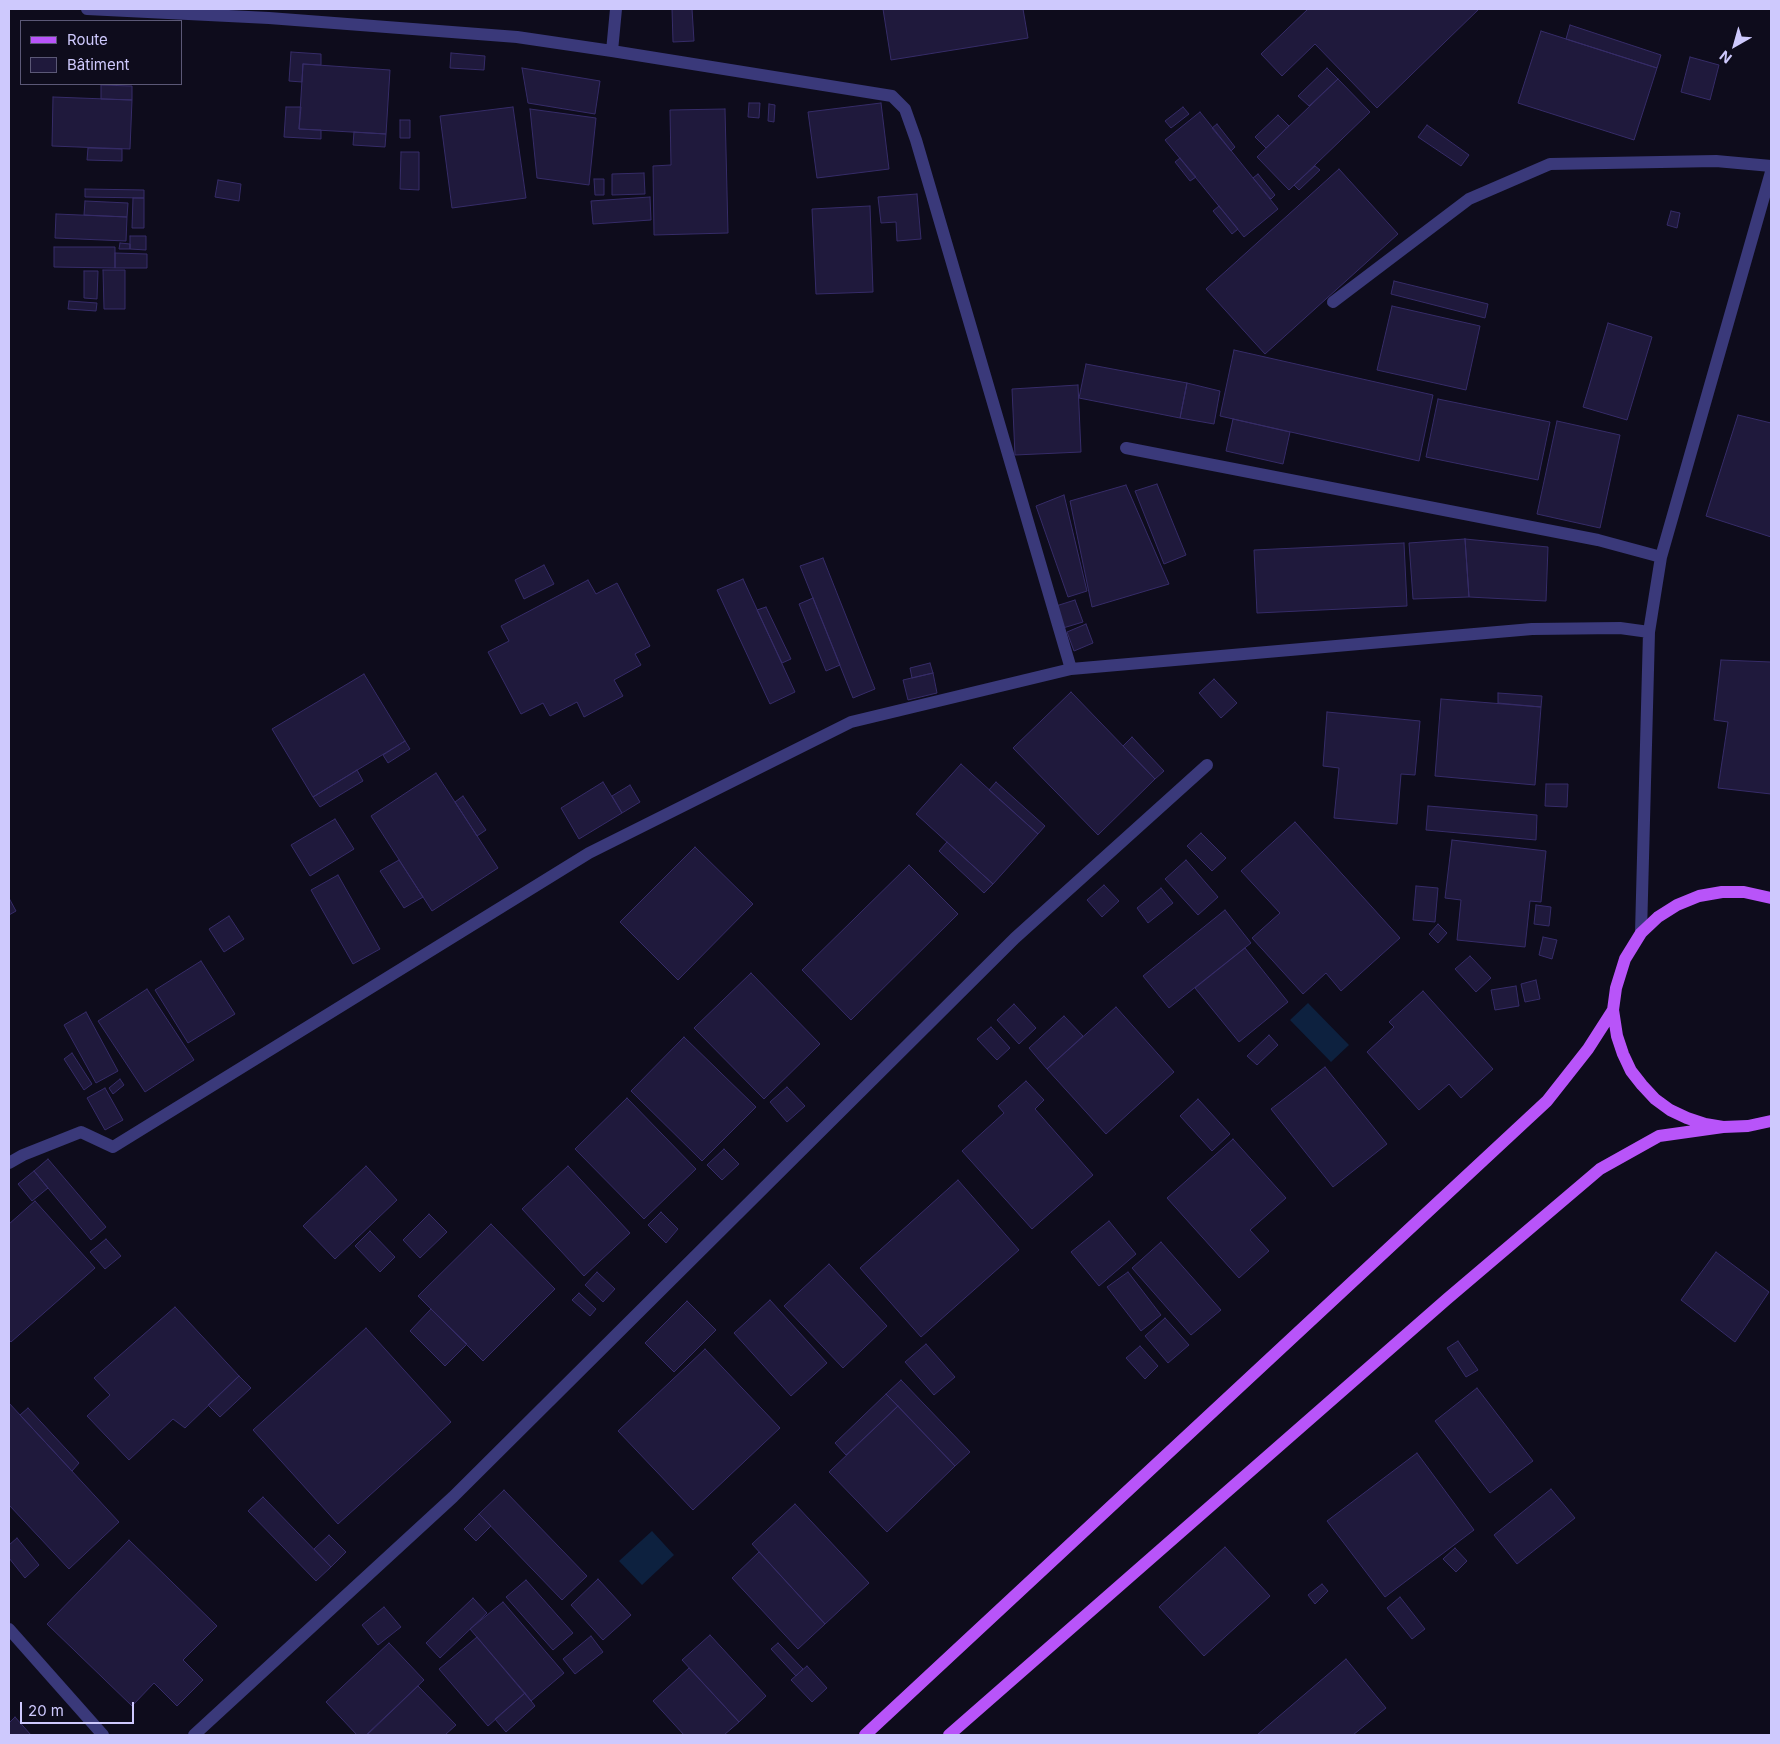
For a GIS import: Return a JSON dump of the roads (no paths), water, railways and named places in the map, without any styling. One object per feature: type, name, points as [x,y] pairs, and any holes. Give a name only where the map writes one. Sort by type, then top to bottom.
[{"type":"main road","points":[[1723,1127],[1696,1121],[1670,1110],[1642,1085],[1631,1070],[1617,1036],[1613,1010],[1620,973],[1629,952],[1641,933],[1658,917],[1671,909],[1699,896],[1722,892],[1744,892],[1770,896]]},
{"type":"main road","points":[[865,1735],[1547,1101],[1588,1049],[1613,1010]]},
{"type":"main road","points":[[949,1735],[1447,1299],[1600,1168],[1659,1136],[1723,1127],[1748,1126],[1771,1121]]},
{"type":"street","points":[[87,9],[269,14],[517,37],[892,96],[905,109],[916,140],[1071,669]]},
{"type":"street","points":[[612,51],[616,9]]},
{"type":"street","points":[[1333,302],[1469,199],[1550,164],[1716,161],[1771,166]]},
{"type":"street","points":[[1641,933],[1650,632],[1661,558],[1771,172]]},
{"type":"street","points":[[1126,448],[1598,540],[1661,558]]},
{"type":"street","points":[[9,1163],[23,1155],[81,1132],[113,1147],[589,854],[851,722],[1071,669],[1532,629],[1620,628],[1650,632]]},
{"type":"street","points":[[194,1735],[453,1497],[1015,938],[1207,765]]},
{"type":"street","points":[[9,1629],[103,1735]]},
{"type":"water","points":[[1308,1003],[1349,1045],[1331,1062],[1290,1020]]},
{"type":"water","points":[[652,1531],[674,1555],[642,1585],[619,1561]]}]
